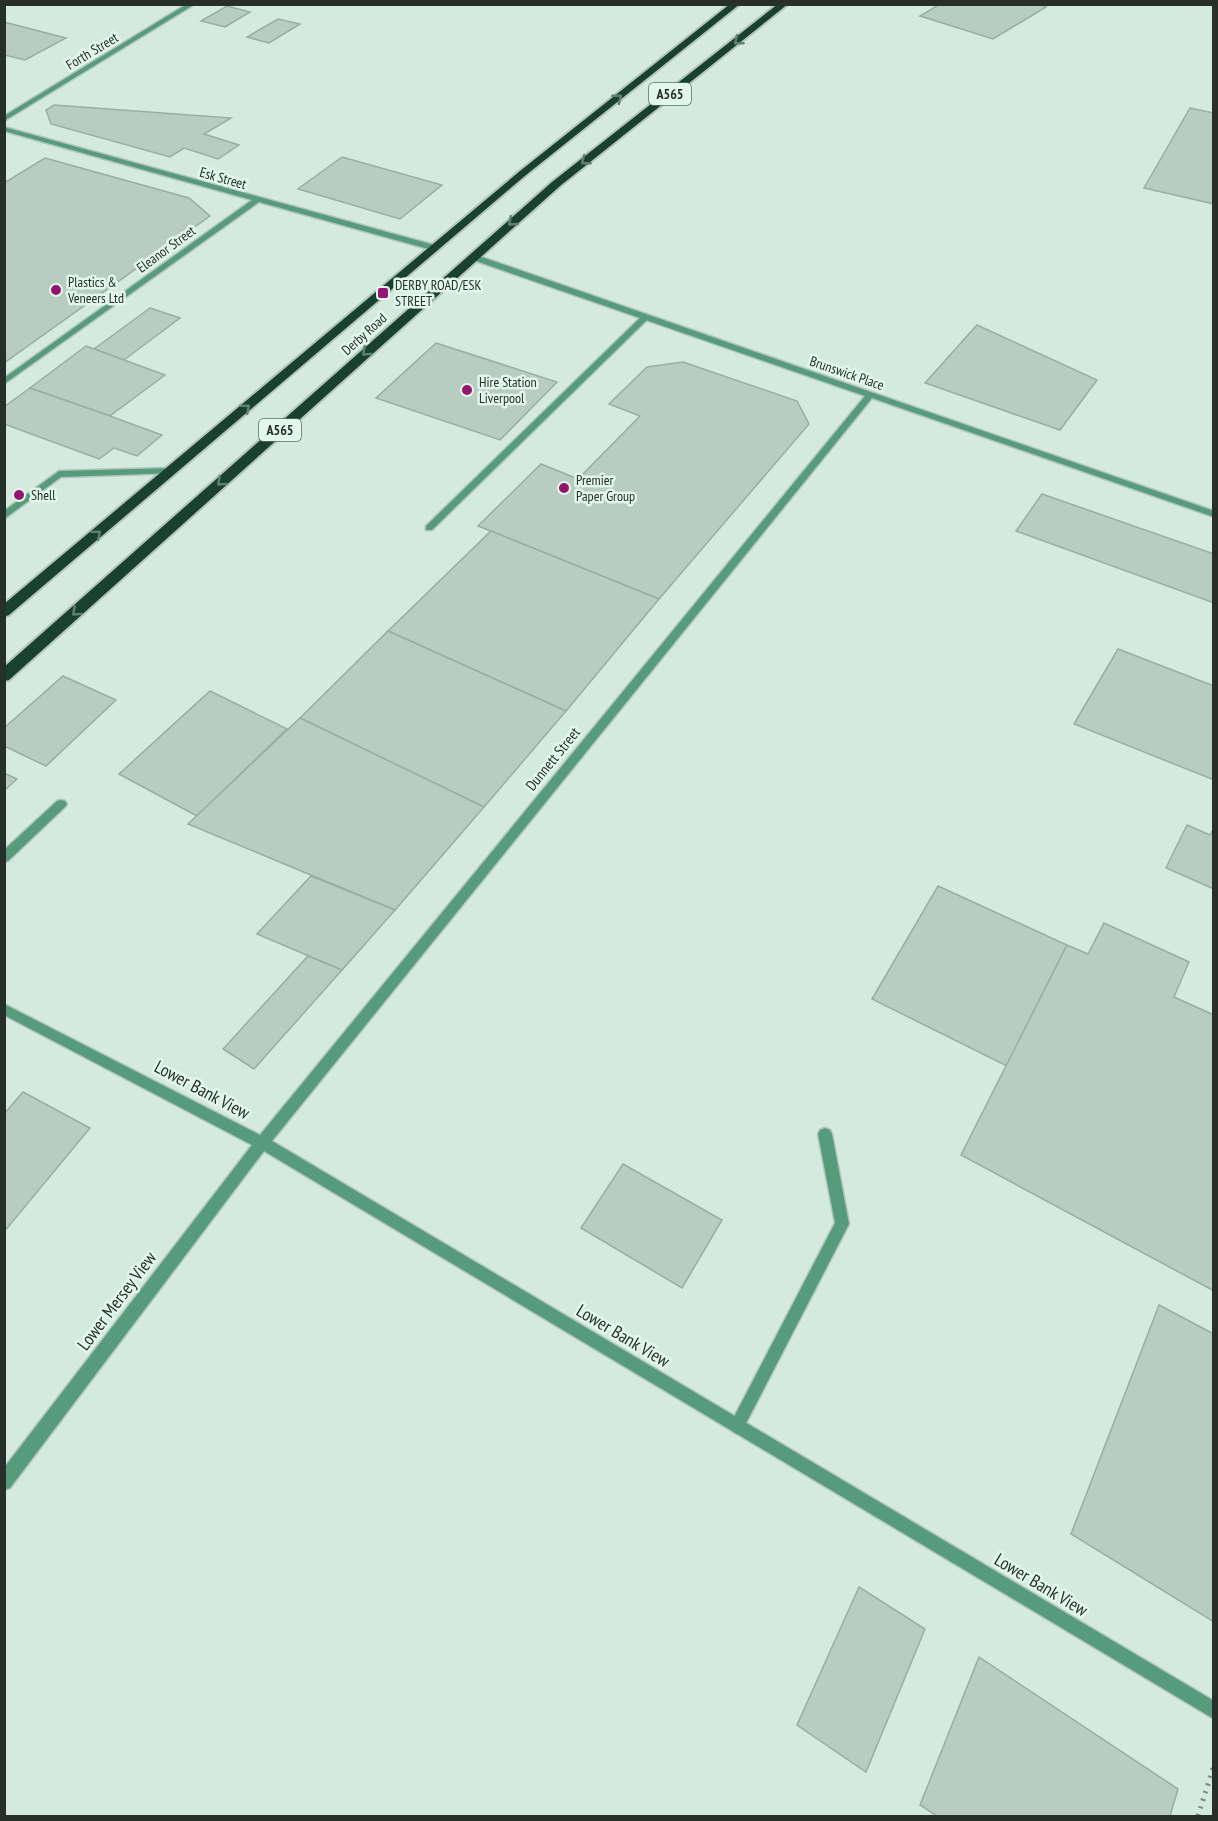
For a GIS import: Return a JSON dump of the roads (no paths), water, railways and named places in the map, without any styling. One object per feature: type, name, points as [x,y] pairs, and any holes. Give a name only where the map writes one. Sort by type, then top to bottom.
[{"type":"highway","name":"Derby Road","points":[[8,604],[172,471],[523,173],[735,4]]},
{"type":"highway","name":"Derby Road","points":[[4,676],[556,184],[784,4]]},
{"type":"street","name":"Forth Street","points":[[4,119],[192,4]]},
{"type":"street","name":"Esk Street","points":[[4,129],[435,248]]},
{"type":"street","name":"Eleanor Street","points":[[4,382],[256,200]]},
{"type":"street","name":"Brunswick Place","points":[[473,256],[1214,514]]},
{"type":"street","points":[[429,528],[646,316]]},
{"type":"street","name":"Dunnett Street","points":[[262,1143],[870,395]]},
{"type":"street","points":[[4,516],[59,474],[172,471]]},
{"type":"street","points":[[4,858],[61,804]]},
{"type":"street","name":"Lower Bank View","points":[[4,1009],[262,1143],[1214,1711]]},
{"type":"street","points":[[737,1426],[842,1224],[825,1134]]},
{"type":"street","name":"Lower Mersey View","points":[[4,1482],[262,1143]]},
{"type":"place","name":"Plastics & Veneers Ltd","points":[[56,290]]},
{"type":"place","name":"DERBY ROAD/ESK STREET","points":[[383,293]]},
{"type":"place","name":"Hire Station Liverpool","points":[[467,390]]},
{"type":"place","name":"Premier Paper Group","points":[[564,488]]},
{"type":"place","name":"Shell","points":[[19,495]]}]
